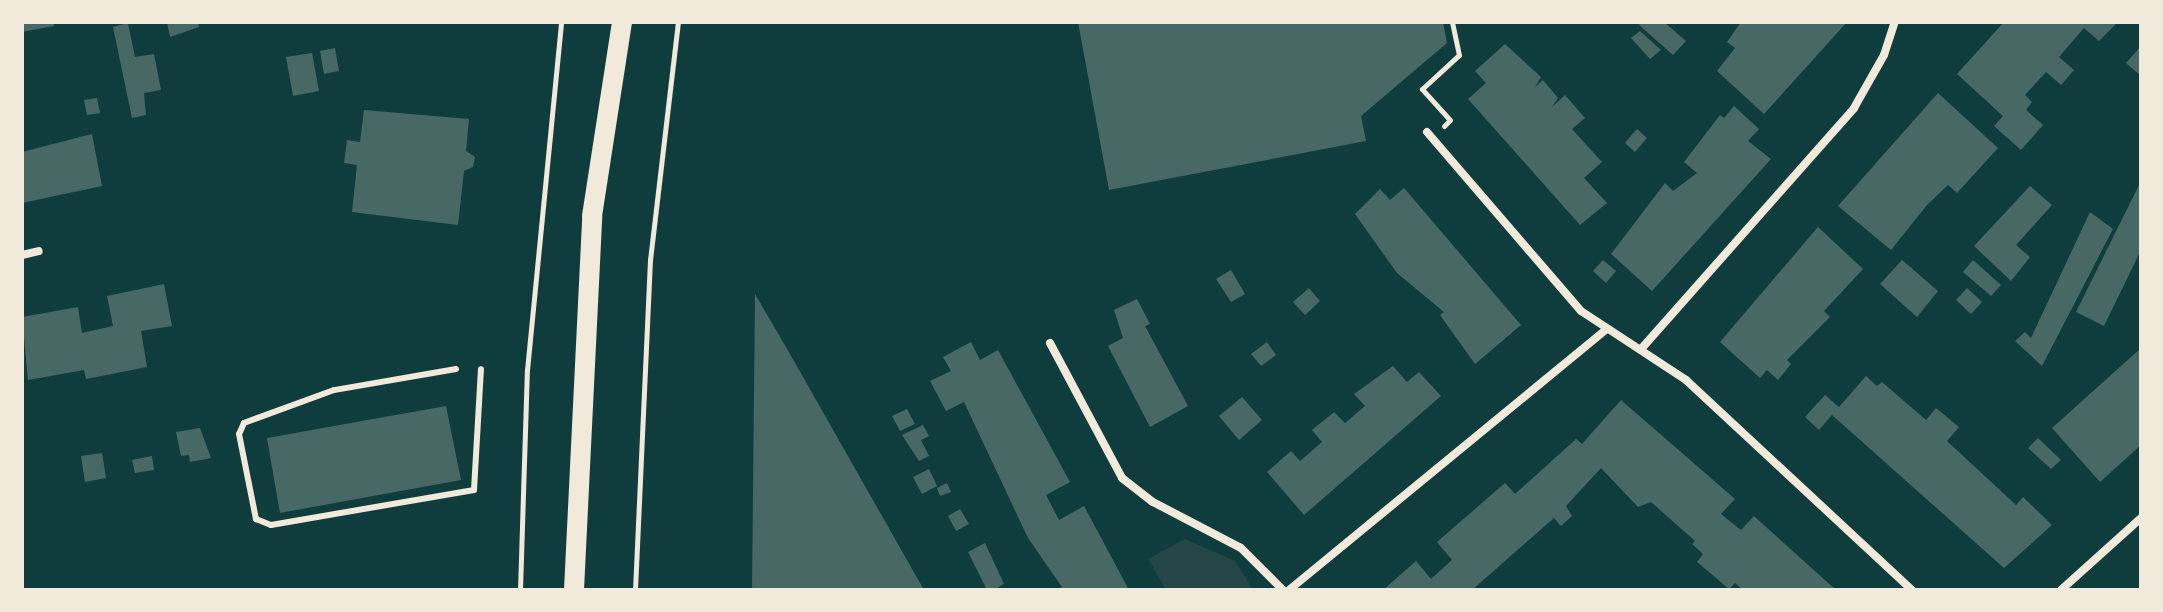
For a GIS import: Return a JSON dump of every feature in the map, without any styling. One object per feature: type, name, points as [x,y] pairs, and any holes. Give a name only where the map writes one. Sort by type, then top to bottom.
[{"type":"main road","points":[[574,590],[592,216],[622,22]]},
{"type":"street","points":[[1642,348],[1854,108],[1884,55],[1895,22]]},
{"type":"street","points":[[1430,135],[1581,311],[1606,330],[1642,348],[1686,380],[1912,590]]},
{"type":"street","points":[[22,255],[39,251]]},
{"type":"street","points":[[1050,343],[1122,478],[1153,502],[1241,548],[1286,590],[1606,330]]},
{"type":"street","points":[[2061,590],[2141,518]]},
{"type":"lane","points":[[456,369],[334,390],[244,423],[239,434],[256,519],[271,525],[474,490],[481,369]]},
{"type":"path","points":[[520,590],[527,370],[561,22]]},
{"type":"path","points":[[635,590],[650,260],[678,22]]},
{"type":"path","points":[[1430,135],[1450,120],[1422,89],[1459,55],[1452,22]]},
{"type":"shaded area","points":[[1185,539],[1235,561],[1253,590],[1166,590],[1148,559]]},
{"type":"building","points":[[22,22],[53,22],[54,26],[22,32]]},
{"type":"building","points":[[167,22],[198,22],[199,27],[170,37]]},
{"type":"building","points":[[1078,22],[1443,22],[1447,43],[1361,116],[1366,141],[1109,190]]},
{"type":"building","points":[[1642,22],[1664,22],[1686,41],[1673,55],[1639,25]]},
{"type":"building","points":[[1741,22],[1847,22],[1764,114],[1717,71],[1735,48],[1727,42]]},
{"type":"building","points":[[2004,22],[2118,22],[2099,41],[2084,28],[2059,57],[2074,70],[2061,85],[2046,72],[2025,95],[2032,102],[2026,110],[2043,125],[2021,150],[1994,126],[2003,116],[1957,74]]},
{"type":"building","points":[[128,23],[135,57],[154,54],[161,90],[144,93],[146,115],[132,118],[113,27]]},
{"type":"building","points":[[1640,31],[1661,50],[1650,59],[1631,38]]},
{"type":"building","points":[[1505,44],[1541,77],[1535,87],[1543,80],[1558,98],[1552,107],[1565,95],[1585,118],[1572,129],[1602,162],[1584,178],[1607,203],[1580,225],[1468,99],[1486,83],[1475,71]]},
{"type":"building","points":[[2141,46],[2141,76],[2126,63]]},
{"type":"building","points":[[335,48],[339,71],[324,74],[320,51]]},
{"type":"building","points":[[312,53],[319,91],[293,96],[286,57]]},
{"type":"building","points":[[1938,93],[1998,148],[1957,193],[1948,185],[1927,205],[1891,250],[1838,206]]},
{"type":"building","points":[[97,98],[100,113],[87,115],[84,100]]},
{"type":"building","points":[[1734,106],[1759,129],[1748,141],[1771,159],[1652,291],[1611,254],[1665,183],[1673,191],[1697,173],[1684,162],[1720,115],[1724,118]]},
{"type":"building","points":[[364,110],[469,119],[466,151],[475,157],[473,167],[464,171],[458,225],[352,212],[357,165],[344,163],[347,140],[360,142]]},
{"type":"building","points":[[1637,129],[1647,138],[1635,152],[1625,143]]},
{"type":"building","points":[[92,134],[102,186],[22,203],[22,152]]},
{"type":"building","points":[[2141,181],[2141,250],[2104,326],[2076,312]]},
{"type":"building","points":[[2030,186],[2052,205],[2016,245],[2030,257],[2011,281],[1974,246]]},
{"type":"building","points":[[1404,188],[1521,325],[1475,364],[1440,315],[1444,312],[1397,273],[1355,214],[1380,189],[1390,200]]},
{"type":"building","points":[[2090,212],[2113,229],[2042,366],[2015,341],[2025,332],[2031,338]]},
{"type":"building","points":[[1818,227],[1863,269],[1824,311],[1830,317],[1787,360],[1791,364],[1778,380],[1767,370],[1760,378],[1720,342]]},
{"type":"building","points":[[1603,260],[1616,271],[1606,283],[1593,271]]},
{"type":"building","points":[[1902,260],[1938,291],[1917,317],[1880,284]]},
{"type":"building","points":[[1973,260],[2001,285],[1991,296],[1963,272]]},
{"type":"building","points":[[1231,270],[1245,294],[1231,302],[1216,279]]},
{"type":"building","points":[[164,284],[172,326],[141,331],[147,367],[86,379],[84,370],[28,380],[22,317],[78,307],[82,333],[113,326],[107,296]]},
{"type":"building","points":[[1309,288],[1320,301],[1305,315],[1293,302]]},
{"type":"building","points":[[1967,288],[1982,302],[1971,314],[1956,300]]},
{"type":"building","points":[[755,294],[790,354],[924,590],[752,590]]},
{"type":"building","points":[[1137,299],[1150,324],[1145,326],[1188,406],[1150,427],[1108,346],[1123,338],[1114,310]]},
{"type":"building","points":[[971,342],[980,360],[998,350],[1070,482],[1046,495],[1059,520],[1084,506],[1129,590],[1057,590],[1062,587],[1028,538],[964,402],[946,411],[930,381],[951,371],[943,357]]},
{"type":"building","points":[[1267,342],[1276,355],[1261,366],[1251,354]]},
{"type":"building","points":[[2141,348],[2141,445],[2100,482],[2052,428]]},
{"type":"building","points":[[1393,366],[1407,382],[1419,372],[1441,396],[1304,515],[1267,472],[1291,451],[1300,461],[1322,442],[1312,430],[1334,412],[1345,423],[1365,406],[1354,394]]},
{"type":"building","points":[[1866,376],[1877,386],[1882,382],[1926,420],[1936,408],[1959,427],[1947,441],[2016,505],[2023,497],[2052,525],[2004,568],[1832,415],[1819,430],[1805,417],[1825,395],[1839,407]]},
{"type":"building","points":[[1242,397],[1262,420],[1239,440],[1219,416]]},
{"type":"building","points":[[1621,400],[1735,499],[1721,514],[1741,530],[1754,516],[1836,590],[1743,590],[1735,583],[1729,589],[1697,562],[1703,554],[1692,544],[1695,541],[1651,502],[1638,507],[1601,468],[1566,506],[1572,516],[1561,526],[1554,518],[1472,590],[1383,590],[1416,561],[1431,579],[1452,560],[1437,542],[1505,483],[1515,494],[1576,439],[1582,444]]},
{"type":"building","points":[[446,406],[461,480],[280,513],[267,438]]},
{"type":"building","points":[[907,409],[915,424],[900,431],[892,416]]},
{"type":"building","points":[[923,425],[929,436],[921,440],[929,456],[919,461],[902,435]]},
{"type":"building","points":[[200,428],[211,458],[190,462],[189,455],[181,456],[176,432]]},
{"type":"building","points":[[2038,438],[2061,460],[2051,469],[2028,448]]},
{"type":"building","points":[[102,453],[106,478],[85,482],[81,456]]},
{"type":"building","points":[[152,456],[154,470],[135,473],[132,460]]},
{"type":"building","points":[[929,469],[937,486],[922,494],[913,477]]},
{"type":"building","points":[[947,483],[951,492],[940,496],[937,488]]},
{"type":"building","points":[[960,509],[969,524],[956,531],[948,516]]},
{"type":"building","points":[[985,543],[1004,584],[993,590],[987,590],[968,552]]}]
